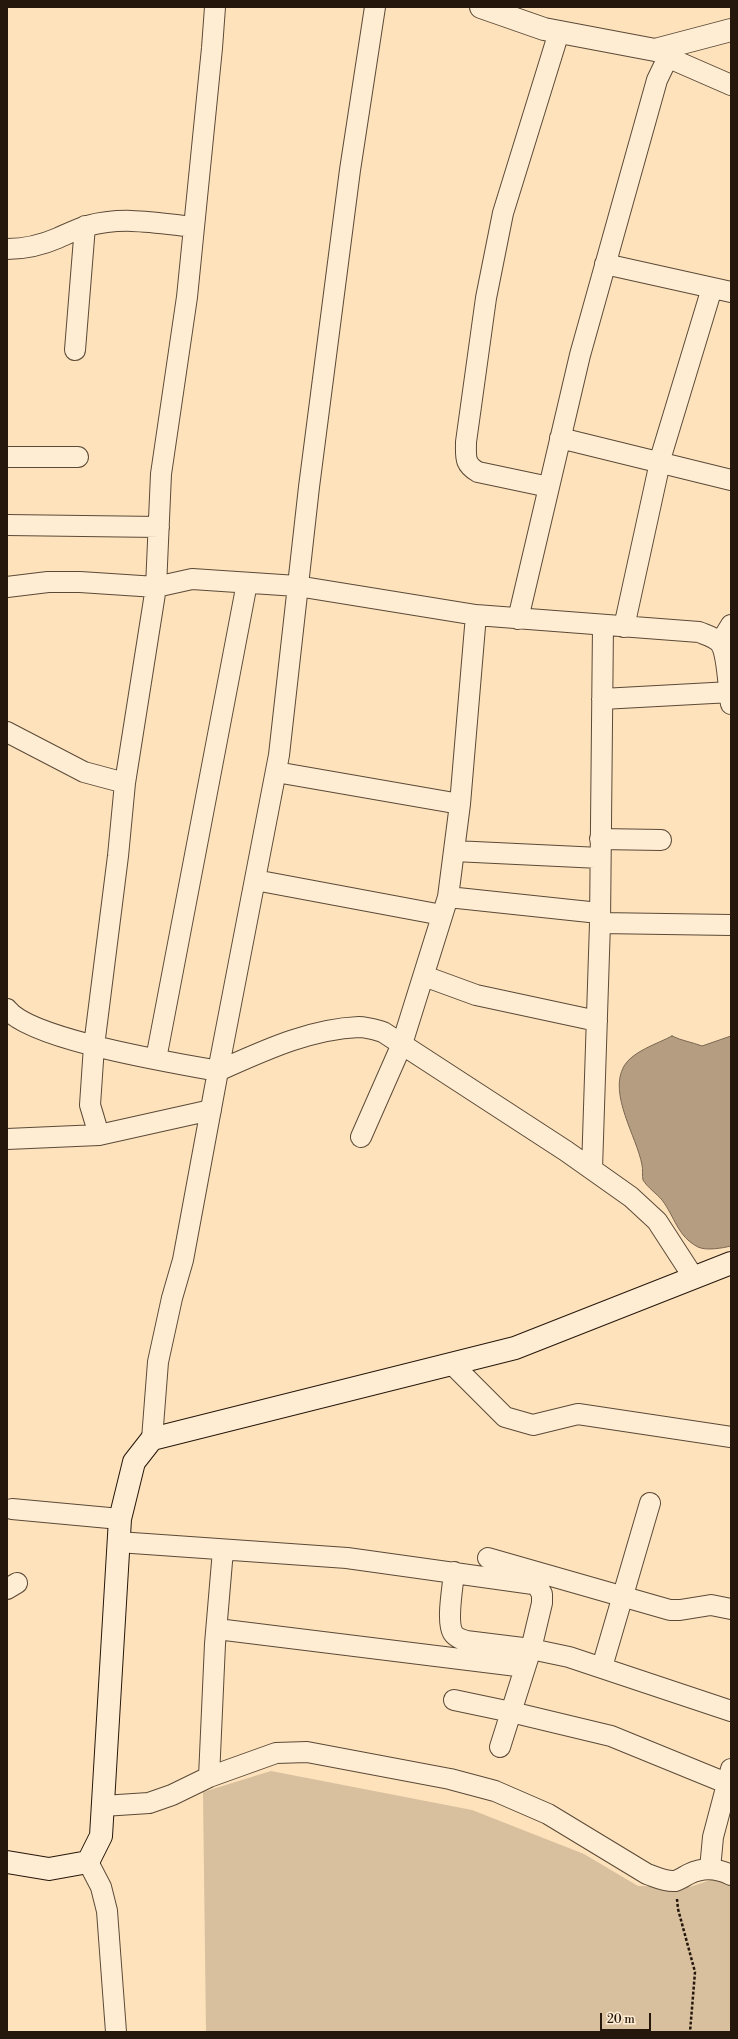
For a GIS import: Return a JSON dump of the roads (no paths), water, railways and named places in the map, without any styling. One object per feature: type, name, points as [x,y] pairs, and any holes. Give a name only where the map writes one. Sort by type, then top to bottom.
[{"type":"main road","points":[[481,7],[544,29],[662,53],[731,30]]},
{"type":"main road","points":[[7,1862],[50,1869],[88,1862],[101,1836],[120,1519],[134,1462],[152,1439],[515,1348],[731,1263]]},
{"type":"street","points":[[99,1136],[90,1105],[94,1046],[126,783],[156,587],[161,474],[187,296],[215,7]]},
{"type":"street","points":[[152,1439],[158,1362],[172,1298],[183,1260],[276,772],[309,486],[349,178],[375,7]]},
{"type":"street","points":[[549,487],[478,472],[470,467],[466,459],[466,442],[486,298],[503,213],[559,32]]},
{"type":"street","points":[[518,619],[580,355],[657,80],[662,53],[731,85]]},
{"type":"street","points":[[7,249],[20,249],[56,239],[85,226],[110,221],[130,220],[194,227]]},
{"type":"street","points":[[75,350],[85,226]]},
{"type":"street","points":[[606,264],[731,292]]},
{"type":"street","points":[[624,627],[660,462],[712,288]]},
{"type":"street","points":[[560,438],[731,480]]},
{"type":"street","points":[[7,457],[78,457]]},
{"type":"street","points":[[7,525],[159,527]]},
{"type":"street","points":[[7,587],[48,582],[80,582],[156,587],[192,579],[298,586],[476,615],[699,632],[720,643],[724,655],[730,696],[602,699]]},
{"type":"street","points":[[156,1059],[247,583]]},
{"type":"street","points":[[361,1138],[402,1044],[448,897],[460,804],[476,615]]},
{"type":"street","points":[[592,1170],[597,1021],[603,625]]},
{"type":"street","points":[[720,643],[731,625]]},
{"type":"street","points":[[7,732],[84,772],[126,783]]},
{"type":"street","points":[[276,772],[460,804]]},
{"type":"street","points":[[454,851],[600,849],[661,840]]},
{"type":"street","points":[[255,880],[442,915]]},
{"type":"street","points":[[448,897],[599,918],[731,925]]},
{"type":"street","points":[[424,976],[476,995],[597,1021]]},
{"type":"street","points":[[7,1009],[24,1022],[94,1046],[218,1071],[280,1044],[310,1036],[360,1027],[383,1032],[631,1197],[657,1220],[694,1278]]},
{"type":"street","points":[[7,1139],[99,1136],[211,1110]]},
{"type":"street","points":[[452,1364],[505,1417],[533,1425],[578,1414],[731,1437]]},
{"type":"street","points":[[602,1667],[650,1503]]},
{"type":"street","points":[[12,1508],[120,1519]]},
{"type":"street","points":[[118,1542],[347,1558],[524,1582],[538,1587],[542,1594],[542,1603],[528,1658],[500,1747]]},
{"type":"street","points":[[209,1777],[223,1550]]},
{"type":"street","points":[[488,1558],[670,1610],[680,1610],[711,1605],[731,1609]]},
{"type":"street","points":[[454,1572],[451,1615],[453,1632],[458,1638],[528,1658]]},
{"type":"street","points":[[217,1629],[528,1658],[569,1657],[731,1711]]},
{"type":"street","points":[[454,1700],[611,1736],[729,1779],[713,1837],[710,1869]]},
{"type":"street","points":[[103,1806],[148,1803],[172,1795],[209,1777],[276,1753],[307,1752],[450,1779],[495,1791],[541,1812],[647,1874],[660,1879],[675,1881],[696,1870],[710,1869],[723,1871],[731,1875]]},
{"type":"street","points":[[88,1862],[101,1887],[107,1911],[116,2032]]}]
